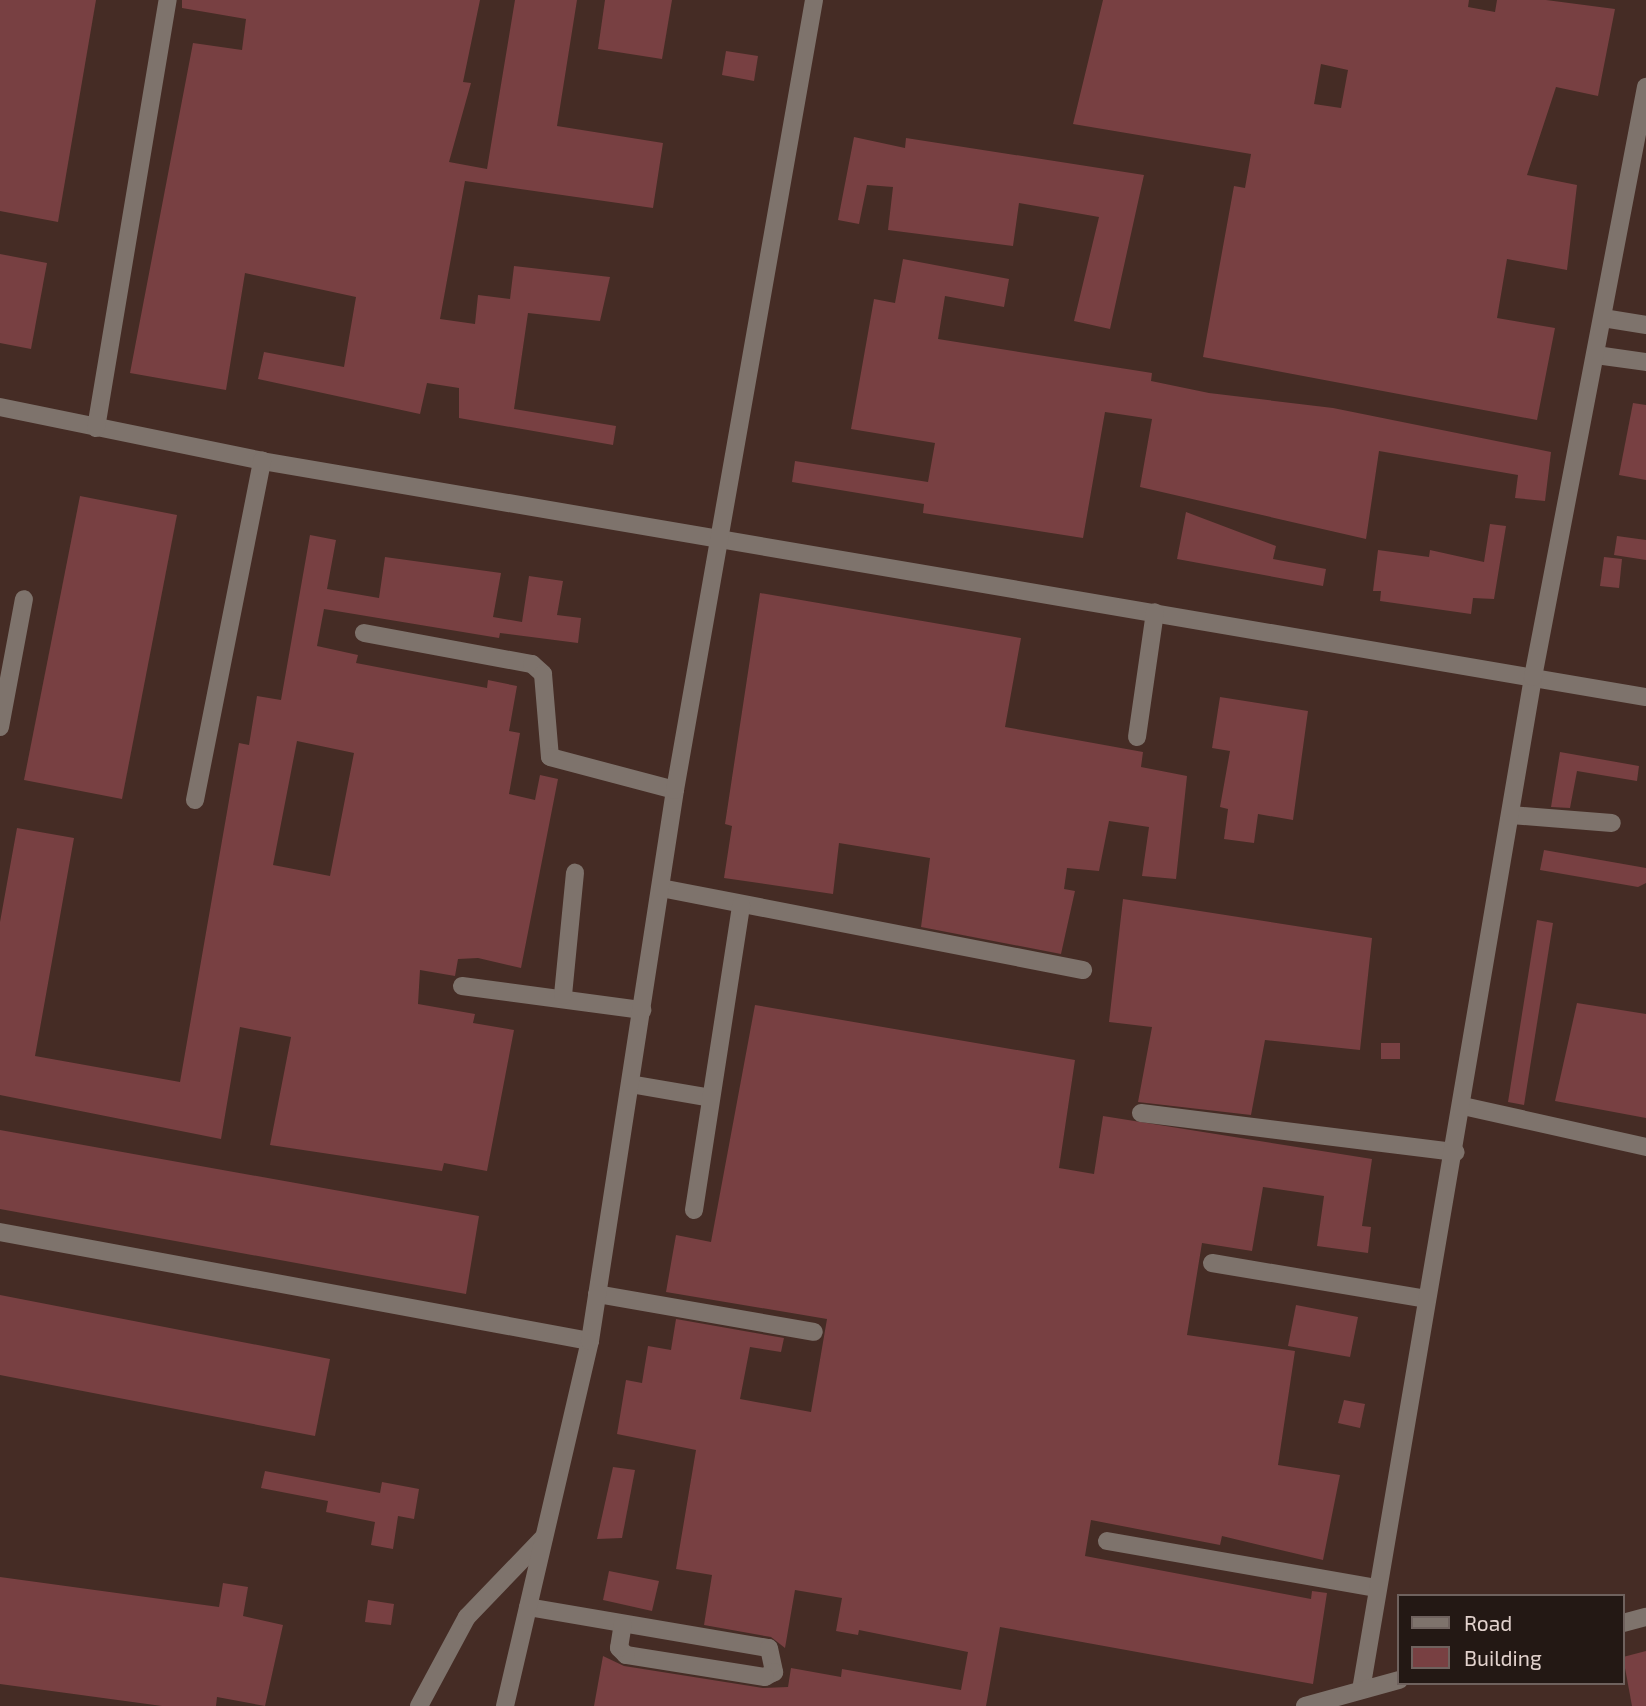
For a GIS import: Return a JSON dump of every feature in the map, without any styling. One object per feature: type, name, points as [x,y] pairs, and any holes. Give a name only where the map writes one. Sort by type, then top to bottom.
[{"type":"street","points":[[96,428],[168,0]]},
{"type":"street","points":[[505,1706],[590,1341],[675,790],[724,538],[814,0]]},
{"type":"street","points":[[1361,1690],[1426,1298],[1464,1106],[1534,677],[1646,87]]},
{"type":"street","points":[[1603,318],[1646,325]]},
{"type":"street","points":[[1596,355],[1646,362]]},
{"type":"street","points":[[0,407],[262,461],[1646,697]]},
{"type":"street","points":[[195,800],[262,461]]},
{"type":"street","points":[[0,727],[24,599]]},
{"type":"street","points":[[1137,737],[1154,612]]},
{"type":"street","points":[[364,633],[532,664],[543,674],[550,757],[675,790]]},
{"type":"street","points":[[1511,815],[1612,823]]},
{"type":"street","points":[[563,995],[575,873]]},
{"type":"street","points":[[661,888],[741,906],[1083,970]]},
{"type":"street","points":[[694,1210],[741,906]]},
{"type":"street","points":[[462,986],[563,995],[642,1010]]},
{"type":"street","points":[[630,1084],[711,1098]]},
{"type":"street","points":[[1464,1106],[1646,1147]]},
{"type":"street","points":[[1141,1113],[1455,1152]]},
{"type":"street","points":[[0,1232],[590,1341]]},
{"type":"street","points":[[1212,1263],[1426,1298]]},
{"type":"street","points":[[597,1294],[814,1332]]},
{"type":"street","points":[[418,1706],[467,1617],[544,1537]]},
{"type":"street","points":[[1107,1541],[1377,1588]]},
{"type":"street","points":[[528,1606],[769,1648],[774,1672],[765,1676],[626,1655],[619,1648],[623,1623]]},
{"type":"street","points":[[1625,1622],[1646,1617]]},
{"type":"street","points":[[1305,1706],[1398,1680]]},
{"type":"building","points":[[0,0],[96,0],[58,222],[0,211]]},
{"type":"building","points":[[182,0],[480,0],[463,82],[471,83],[449,162],[487,169],[515,0],[577,0],[557,126],[663,143],[653,208],[465,181],[440,319],[475,324],[478,295],[510,299],[514,266],[610,277],[600,321],[528,313],[514,409],[616,426],[613,445],[459,418],[459,388],[427,383],[420,414],[258,379],[264,352],[344,367],[356,297],[245,273],[226,390],[130,373],[193,43],[242,50],[246,19],[182,8]]},
{"type":"building","points":[[605,0],[672,0],[662,59],[598,49]]},
{"type":"building","points":[[1103,0],[1469,0],[1468,7],[1495,12],[1497,0],[1546,0],[1615,9],[1598,96],[1556,87],[1527,175],[1577,185],[1567,270],[1507,259],[1497,318],[1555,328],[1537,420],[1203,357],[1234,186],[1245,188],[1251,154],[1073,124]],"holes":[[[1321,64],[1348,70],[1341,108],[1314,104]]]},
{"type":"building","points":[[726,51],[758,56],[754,81],[722,75]]},
{"type":"building","points":[[854,137],[905,148],[906,138],[1144,175],[1110,329],[1074,321],[1099,217],[1019,203],[1013,246],[888,230],[893,187],[867,185],[859,224],[838,220]]},
{"type":"building","points":[[0,254],[47,263],[31,349],[0,343]]},
{"type":"building","points":[[903,259],[1009,279],[1004,307],[945,296],[938,339],[1152,373],[1151,381],[1209,393],[1333,408],[1551,452],[1545,501],[1515,498],[1518,475],[1379,451],[1366,539],[1140,487],[1152,419],[1105,412],[1083,538],[923,513],[924,504],[792,482],[795,461],[928,482],[935,443],[851,429],[874,299],[895,303]]},
{"type":"building","points":[[1633,403],[1646,405],[1646,480],[1619,475]]},
{"type":"building","points":[[80,496],[177,515],[122,799],[24,780]]},
{"type":"building","points":[[1186,512],[1276,546],[1273,559],[1326,569],[1323,586],[1177,559]]},
{"type":"building","points":[[1490,524],[1506,526],[1494,599],[1473,598],[1471,614],[1380,601],[1381,591],[1373,591],[1378,550],[1429,557],[1430,550],[1484,562]]},
{"type":"building","points":[[310,535],[336,540],[327,589],[379,598],[385,557],[501,573],[493,617],[522,622],[529,576],[563,581],[557,615],[581,618],[578,643],[500,633],[499,638],[324,609],[317,646],[358,655],[356,663],[487,688],[488,680],[517,686],[509,731],[520,733],[509,794],[535,800],[540,775],[558,779],[521,968],[478,958],[458,959],[455,976],[420,970],[418,1004],[475,1014],[473,1023],[514,1030],[487,1171],[444,1163],[442,1171],[270,1145],[291,1037],[240,1027],[221,1139],[0,1095],[0,922],[17,828],[74,838],[35,1056],[180,1082],[239,743],[249,745],[257,696],[281,700]],"holes":[[[297,741],[354,753],[330,876],[273,865]]]},
{"type":"building","points":[[1617,536],[1646,540],[1646,560],[1614,555]]},
{"type":"building","points":[[1604,557],[1622,559],[1619,588],[1600,586]]},
{"type":"building","points":[[760,593],[1021,638],[1005,727],[1143,752],[1141,767],[1187,776],[1176,879],[1142,876],[1149,827],[1109,821],[1099,871],[1067,868],[1064,889],[1075,891],[1061,954],[921,927],[930,858],[839,843],[833,894],[724,878],[732,826],[725,824]]},
{"type":"building","points":[[1220,697],[1308,711],[1293,820],[1258,814],[1254,843],[1224,839],[1228,809],[1220,807],[1230,751],[1212,748]]},
{"type":"building","points":[[1560,752],[1639,766],[1637,781],[1577,771],[1570,808],[1551,807]]},
{"type":"building","points":[[1544,850],[1646,868],[1646,883],[1638,887],[1540,870]]},
{"type":"building","points":[[1123,899],[1372,938],[1360,1050],[1265,1040],[1251,1115],[1138,1102],[1152,1027],[1109,1022]]},
{"type":"building","points":[[1537,920],[1553,923],[1524,1105],[1508,1102]]},
{"type":"building","points":[[1577,1003],[1646,1014],[1646,1118],[1555,1101]]},
{"type":"building","points":[[755,1005],[1075,1060],[1059,1168],[1094,1174],[1103,1116],[1372,1159],[1362,1226],[1371,1227],[1368,1253],[1317,1246],[1324,1196],[1263,1187],[1252,1251],[1202,1243],[1187,1335],[1295,1351],[1278,1465],[1340,1475],[1323,1560],[1222,1536],[1220,1545],[1091,1520],[1085,1556],[1311,1599],[1312,1591],[1327,1593],[1313,1684],[1000,1627],[986,1706],[594,1706],[603,1656],[624,1666],[763,1688],[788,1687],[791,1668],[841,1677],[842,1669],[961,1690],[968,1652],[859,1630],[858,1635],[836,1631],[842,1598],[795,1590],[785,1648],[771,1637],[704,1625],[712,1575],[676,1569],[696,1450],[617,1434],[626,1380],[642,1383],[648,1346],[671,1350],[676,1319],[784,1338],[781,1352],[750,1347],[740,1399],[811,1412],[827,1319],[666,1292],[676,1235],[711,1242]]},
{"type":"building","points":[[1381,1043],[1400,1043],[1400,1059],[1381,1059]]},
{"type":"building","points":[[0,1130],[479,1216],[466,1294],[0,1209]]},
{"type":"building","points":[[0,1295],[330,1359],[315,1436],[0,1375]]},
{"type":"building","points":[[1296,1305],[1358,1317],[1350,1357],[1288,1346]]},
{"type":"building","points":[[1344,1400],[1365,1404],[1360,1428],[1338,1423]]},
{"type":"building","points":[[613,1467],[635,1470],[622,1538],[597,1539]]},
{"type":"building","points":[[265,1471],[380,1493],[382,1482],[419,1489],[414,1519],[398,1516],[393,1549],[371,1545],[375,1522],[326,1512],[328,1501],[261,1488]]},
{"type":"building","points":[[609,1571],[659,1581],[652,1611],[603,1600]]},
{"type":"building","points":[[0,1577],[219,1607],[223,1583],[248,1587],[243,1616],[283,1625],[265,1706],[217,1697],[216,1706],[162,1706],[0,1684]]},
{"type":"building","points":[[368,1600],[394,1604],[391,1625],[365,1622]]},
{"type":"building","points":[[1646,1651],[1646,1706],[1632,1706],[1625,1656]]}]
